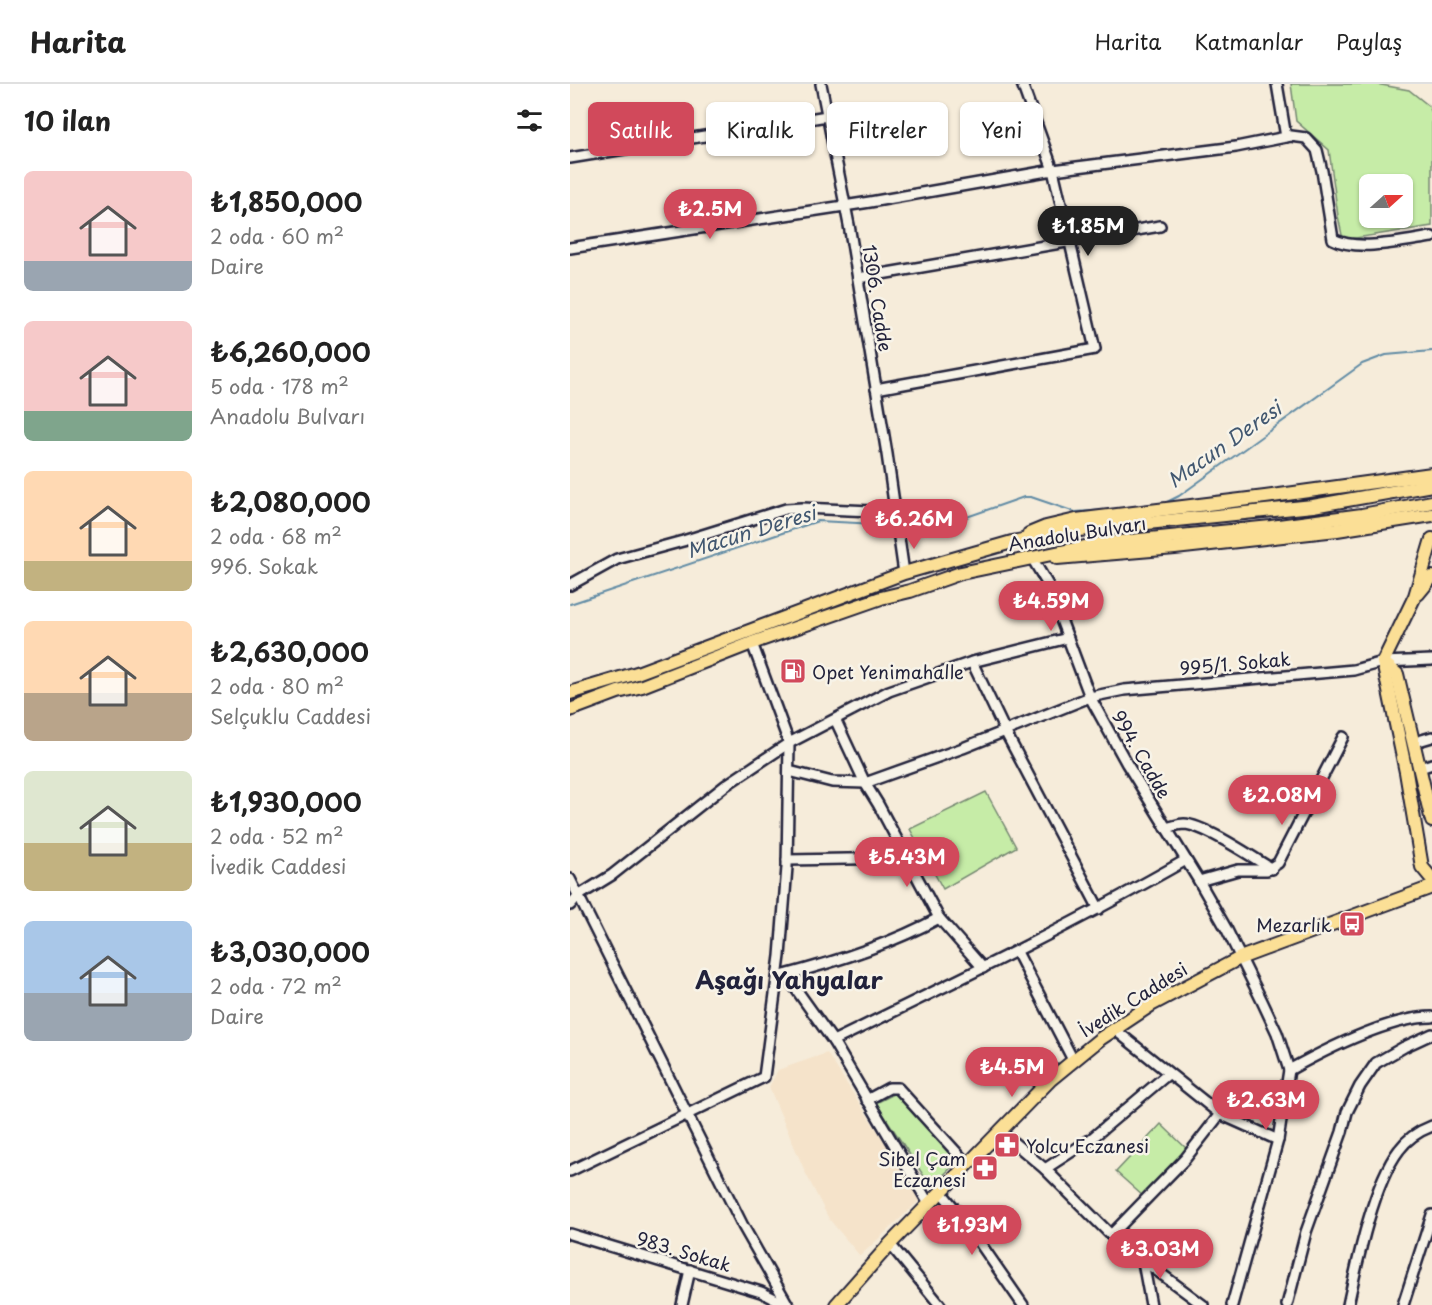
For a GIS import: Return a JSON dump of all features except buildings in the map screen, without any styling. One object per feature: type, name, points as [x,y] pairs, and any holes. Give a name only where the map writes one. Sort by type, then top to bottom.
[{"type":"main road","points":[[1012,542],[1046,526],[1076,520],[1265,498],[1432,474]]},
{"type":"main road","name":"Anadolu Bulvarı","points":[[570,693],[638,673],[903,573],[1012,542],[1070,531],[1313,506],[1432,485]]},
{"type":"main road","name":"Anadolu Bulvarı","points":[[570,710],[618,692],[642,686],[881,598],[910,591],[961,573],[1099,544],[1271,527],[1432,502]]},
{"type":"main road","points":[[1032,558],[1072,558],[1175,548],[1337,530],[1432,515]]},
{"type":"main road","points":[[1432,539],[1414,596],[1383,662],[1406,772],[1422,867],[1432,879]]},
{"type":"main road","points":[[1414,596],[1432,577]]},
{"type":"main road","points":[[1383,662],[1397,674],[1414,742],[1426,766],[1432,821]]},
{"type":"main road","points":[[1406,772],[1426,766]]},
{"type":"main road","name":"İvedik Caddesi","points":[[836,1305],[890,1244],[1051,1079],[1114,1029],[1177,989],[1240,958],[1432,887]]},
{"type":"street","name":"1306. Cadde","points":[[821,84],[827,116]]},
{"type":"street","points":[[876,389],[1095,350],[1053,170],[1022,84]]},
{"type":"street","points":[[1277,84],[1286,137]]},
{"type":"street","points":[[570,159],[827,116]]},
{"type":"street","points":[[570,248],[846,206],[1053,170],[1236,147],[1286,137],[1306,138],[1317,150],[1334,239],[1344,245],[1357,245],[1432,237]]},
{"type":"street","name":"1306. Cadde","points":[[835,156],[846,206],[876,389],[903,573]]},
{"type":"street","points":[[858,278],[1160,226]]},
{"type":"street","points":[[570,585],[617,559],[786,509],[802,508],[895,516]]},
{"type":"street","name":"994. Cadde","points":[[1032,558],[1048,585],[1090,697],[1199,881],[1277,1034],[1289,1070]]},
{"type":"street","points":[[570,905],[578,896],[612,875],[726,785],[789,743],[836,721],[889,691],[972,662],[1068,638]]},
{"type":"street","points":[[570,1171],[764,1077],[782,976],[789,743],[752,644]]},
{"type":"street","name":"995/1. Sokak","points":[[865,783],[1090,697],[1124,690],[1353,670],[1383,662],[1432,660]]},
{"type":"street","points":[[972,662],[1005,731],[1099,909]]},
{"type":"street","points":[[836,721],[865,783],[939,918],[983,968]]},
{"type":"street","points":[[1199,881],[1238,870],[1262,871],[1278,863],[1343,737]]},
{"type":"street","points":[[1414,742],[1432,737]]},
{"type":"street","points":[[789,771],[832,782],[865,783]]},
{"type":"street","points":[[1166,828],[1182,824],[1192,825],[1272,868]]},
{"type":"street","points":[[787,860],[907,858]]},
{"type":"street","points":[[833,1041],[1017,952],[1186,861]]},
{"type":"street","points":[[570,879],[743,1226],[788,1305]]},
{"type":"street","points":[[782,976],[838,962],[915,931],[939,918]]},
{"type":"street","points":[[1017,952],[1073,1060]]},
{"type":"street","points":[[782,976],[833,1041],[929,1204]]},
{"type":"street","points":[[1232,1305],[1278,1140],[1289,1070],[1323,1052],[1385,1025],[1419,1017],[1432,1017]]},
{"type":"street","points":[[1114,1029],[1220,1114],[1278,1140]]},
{"type":"street","points":[[1287,1305],[1306,1232],[1347,1112],[1360,1086],[1376,1063],[1432,1034]]},
{"type":"street","points":[[1045,1169],[1091,1139],[1168,1074]]},
{"type":"street","points":[[867,1100],[889,1088],[901,1090],[968,1165]]},
{"type":"street","points":[[1111,1235],[1185,1158],[1220,1114]]},
{"type":"street","points":[[1348,1305],[1365,1235],[1384,1178],[1399,1150],[1418,1131],[1432,1126]]},
{"type":"street","points":[[1001,1132],[1045,1169],[1111,1235],[1143,1262],[1203,1305]]},
{"type":"street","points":[[941,1192],[964,1220],[1023,1305]]},
{"type":"street","points":[[1402,1305],[1432,1215]]},
{"type":"street","name":"983. Sokak","points":[[570,1234],[761,1292],[788,1305]]},
{"type":"street","points":[[890,1244],[940,1305]]},
{"type":"street","points":[[1143,1262],[1151,1305]]},
{"type":"street","points":[[682,1305],[690,1270]]},
{"type":"shaded area","points":[[827,1053],[921,1199],[860,1256],[829,1219],[806,1174],[769,1087],[778,1070]]},
{"type":"green space","points":[[1291,84],[1376,84],[1409,90],[1429,106],[1432,113],[1432,226],[1343,240],[1329,150],[1296,121]]},
{"type":"green space","points":[[986,792],[1016,847],[943,889],[910,829]]},
{"type":"green space","points":[[896,1093],[957,1162],[931,1187],[876,1103]]},
{"type":"green space","points":[[1161,1124],[1187,1149],[1144,1197],[1116,1172]]},
{"type":"waterway","name":"Macun Deresi","points":[[1163,504],[1179,496],[1362,364],[1386,355],[1432,351]]},
{"type":"waterway","name":"Macun Deresi","points":[[901,525],[941,526],[1024,497],[1031,497],[1075,512],[1107,510]]},
{"type":"waterway","name":"Macun Deresi","points":[[570,604],[818,521],[896,525]]},
{"type":"place","name":"Opet Yenimahalle","points":[[793,671]]},
{"type":"place","name":"Mezarlık","points":[[1352,924]]},
{"type":"place","name":"Yolcu Eczanesi","points":[[1007,1145]]},
{"type":"place","name":"Sibel Çam Eczanesi","points":[[985,1168]]},
{"type":"district","name":"Aşağı Yahyalar","points":[[789,979]]}]
